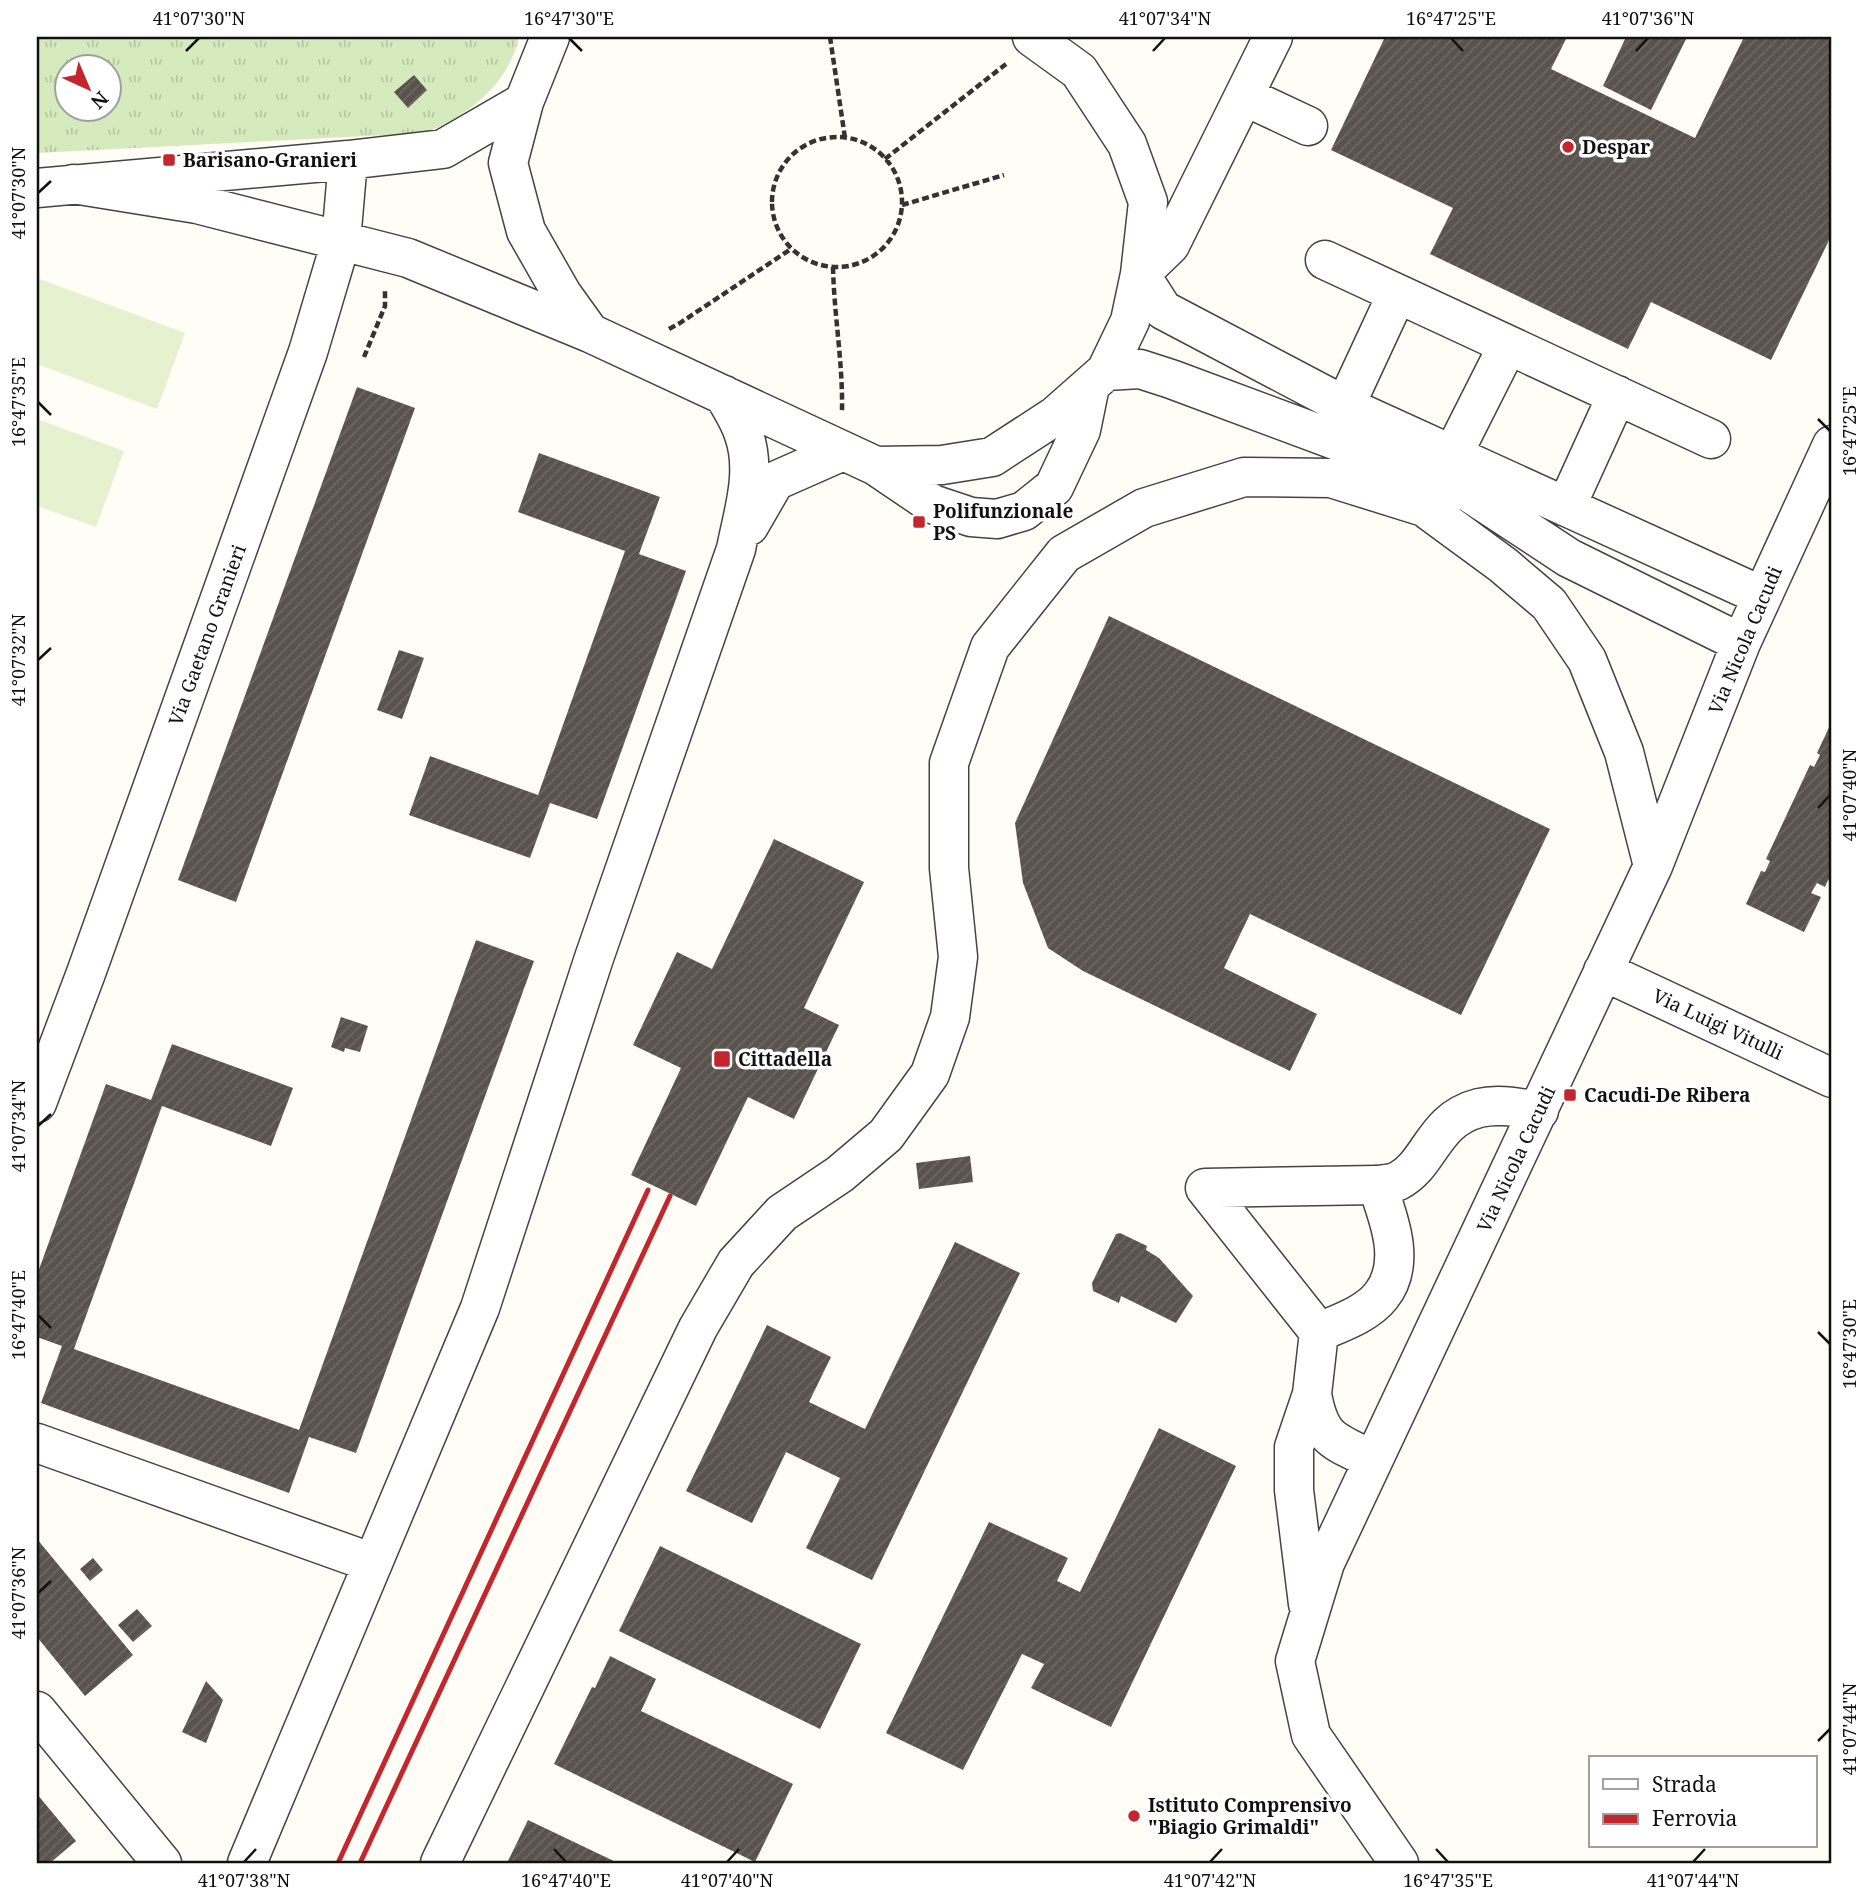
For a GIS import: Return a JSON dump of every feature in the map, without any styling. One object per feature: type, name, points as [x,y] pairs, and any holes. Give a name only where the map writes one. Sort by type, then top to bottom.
[{"type":"street","points":[[550,37],[524,102],[508,163],[526,231],[562,294],[590,333]]},
{"type":"street","points":[[1140,274],[1170,245],[1273,37]]},
{"type":"street","points":[[854,445],[932,504],[971,517],[997,519],[1024,511],[1054,487],[1080,430],[1098,378],[1130,321],[1140,274],[1148,202],[1127,144],[1079,71],[1022,48]]},
{"type":"street","points":[[1244,96],[1308,126]]},
{"type":"street","points":[[55,186],[443,149],[524,102]]},
{"type":"street","name":"Via Gaetano Granieri","points":[[37,1103],[309,352],[341,241],[348,160]]},
{"type":"street","points":[[55,186],[197,204],[408,258],[590,333],[724,396],[854,445],[942,465],[992,457],[1055,416],[1098,378],[1140,369],[1418,471],[1470,493],[1569,558],[1741,643]]},
{"type":"street","points":[[1325,260],[1711,439]]},
{"type":"street","points":[[1140,274],[1163,310],[1345,407],[1762,596]]},
{"type":"street","points":[[1345,407],[1397,294]]},
{"type":"street","points":[[1452,456],[1508,345]]},
{"type":"street","points":[[1566,507],[1617,395]]},
{"type":"street","points":[[247,1863],[480,1308],[594,958],[736,549],[749,482],[748,456],[744,435],[724,396]]},
{"type":"street","points":[[736,549],[775,481],[854,445]]},
{"type":"street","name":"Via Nicola Cacudi","points":[[1399,1863],[1311,1735],[1295,1661],[1325,1563],[1653,866],[1741,643],[1832,445]]},
{"type":"street","points":[[440,1863],[698,1328],[736,1263],[782,1213],[840,1174],[886,1135],[929,1074],[950,1017],[958,957],[949,868],[949,763],[990,647],[1064,554],[1144,508],[1244,477],[1331,478],[1424,507],[1503,565],[1549,604],[1587,660],[1625,752],[1653,866]]},
{"type":"street","name":"Via Luigi Vitulli","points":[[1603,971],[1832,1078]]},
{"type":"street","points":[[1310,1614],[1294,1490],[1294,1447],[1312,1394],[1319,1332],[1205,1188],[1377,1185],[1397,1182],[1412,1170],[1435,1137],[1454,1119],[1478,1108],[1501,1106],[1539,1111]]},
{"type":"street","points":[[1319,1332],[1356,1316],[1381,1297],[1392,1276],[1395,1252],[1386,1210],[1377,1185]]},
{"type":"street","points":[[1312,1394],[1316,1420],[1333,1440],[1373,1460]]},
{"type":"street","points":[[37,1443],[373,1563]]},
{"type":"street","points":[[37,1711],[162,1863]]},
{"type":"path","points":[[830,37],[845,138]]},
{"type":"path","points":[[885,159],[1022,48]]},
{"type":"path","points":[[824,138],[845,138],[859,141],[885,159],[897,180],[902,205],[898,225],[888,243],[872,256],[854,265],[833,267],[818,265],[791,248],[779,232],[772,214],[772,194],[778,174],[790,158],[805,146],[824,138]]},
{"type":"path","points":[[902,205],[1004,175]]},
{"type":"path","points":[[833,267],[834,306],[843,390],[854,445]]},
{"type":"green space","points":[[37,37],[519,37],[506,70],[484,97],[456,118],[425,133],[37,153]]},
{"type":"green space","points":[[37,278],[185,333],[157,409],[37,364]]},
{"type":"green space","points":[[37,419],[124,451],[96,527],[37,506]]},
{"type":"building","points":[[1385,37],[1567,37],[1551,69],[1695,138],[1744,37],[1832,37],[1832,234],[1771,360],[1651,302],[1628,349],[1430,254],[1453,208],[1331,150]]},
{"type":"building","points":[[1626,37],[1687,37],[1651,110],[1603,86]]},
{"type":"building","points":[[414,75],[427,90],[408,108],[394,92]]},
{"type":"building","points":[[357,387],[415,408],[236,902],[178,880]]},
{"type":"building","points":[[539,453],[660,497],[639,554],[686,571],[597,819],[550,803],[530,858],[409,815],[430,756],[538,795],[625,551],[518,512]]},
{"type":"building","points":[[1109,616],[1550,829],[1461,1015],[1250,914],[1224,968],[1317,1014],[1290,1071],[1083,971],[1048,948],[1023,883],[1015,823]]},
{"type":"building","points":[[399,650],[424,658],[402,719],[377,710]]},
{"type":"building","points":[[1832,721],[1832,872],[1825,887],[1817,883],[1811,893],[1821,897],[1804,932],[1746,904],[1761,871],[1765,872],[1770,861],[1766,859],[1810,765],[1814,767],[1820,755],[1817,753]]},
{"type":"building","points":[[774,839],[864,882],[804,1008],[839,1025],[794,1119],[748,1097],[696,1206],[631,1175],[681,1068],[633,1045],[677,952],[712,969]]},
{"type":"building","points":[[476,940],[534,961],[356,1453],[309,1437],[289,1493],[41,1403],[62,1346],[37,1337],[37,1275],[106,1084],[151,1100],[172,1044],[293,1088],[271,1146],[162,1106],[74,1349],[299,1430]]},
{"type":"building","points":[[341,1017],[368,1026],[360,1052],[345,1048],[344,1052],[331,1047]]},
{"type":"building","points":[[970,1156],[973,1182],[919,1189],[916,1163]]},
{"type":"building","points":[[1120,1233],[1147,1246],[1146,1250],[1159,1258],[1193,1296],[1176,1323],[1121,1296],[1119,1303],[1093,1291],[1092,1283],[1116,1234]]},
{"type":"building","points":[[955,1242],[1020,1273],[872,1580],[806,1548],[840,1478],[786,1452],[752,1523],[686,1491],[767,1325],[831,1357],[809,1402],[865,1429]]},
{"type":"building","points":[[1159,1428],[1236,1466],[1111,1727],[1031,1688],[1044,1664],[1022,1654],[963,1770],[886,1733],[989,1522],[1068,1558],[1057,1581],[1080,1592]]},
{"type":"building","points":[[37,1539],[133,1655],[85,1696],[37,1637]]},
{"type":"building","points":[[660,1546],[861,1644],[820,1729],[619,1631]]},
{"type":"building","points":[[93,1558],[103,1570],[90,1581],[80,1569]]},
{"type":"building","points":[[137,1609],[152,1626],[133,1642],[118,1625]]},
{"type":"building","points":[[610,1656],[656,1679],[641,1711],[793,1784],[755,1862],[554,1764]]},
{"type":"building","points":[[206,1681],[223,1700],[206,1743],[182,1732]]},
{"type":"building","points":[[37,1794],[76,1841],[50,1863],[37,1863]]},
{"type":"building","points":[[528,1820],[618,1863],[507,1863]]},
{"type":"railway","points":[[338,1863],[648,1190]]},
{"type":"railway","points":[[360,1863],[670,1196]]},
{"type":"place","name":"Despar","points":[[1568,147]]},
{"type":"place","name":"Barisano-Granieri","points":[[169,160]]},
{"type":"place","name":"Polifunzionale PS","points":[[919,522]]},
{"type":"place","name":"Cittadella","points":[[722,1059]]},
{"type":"place","name":"Cacudi-De Ribera","points":[[1570,1095]]},
{"type":"place","name":"Istituto Comprensivo \"Biagio Grimaldi\"","points":[[1134,1816]]}]
